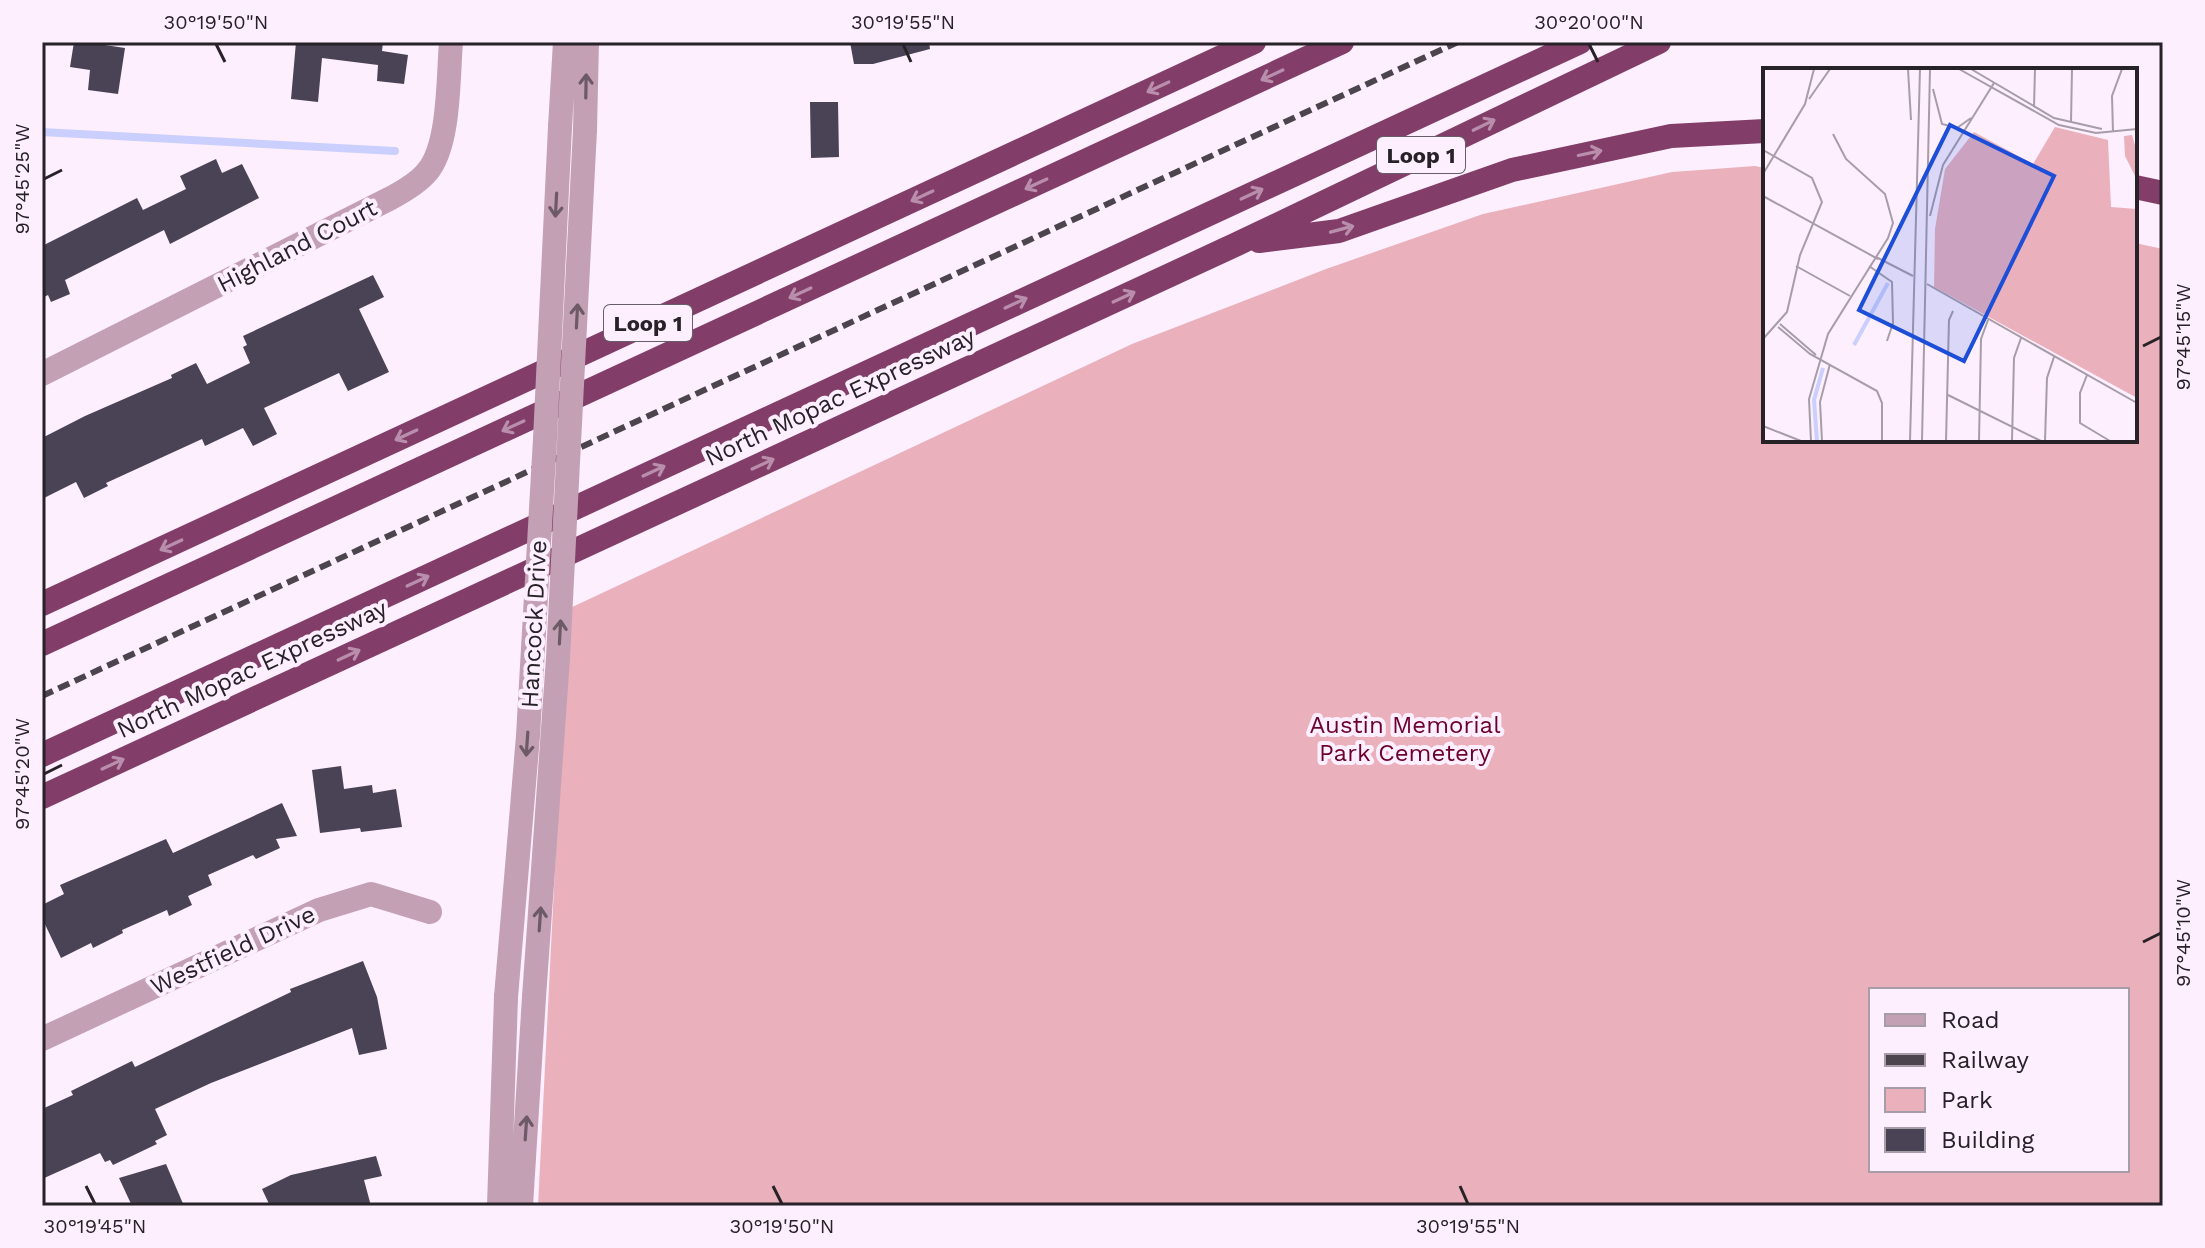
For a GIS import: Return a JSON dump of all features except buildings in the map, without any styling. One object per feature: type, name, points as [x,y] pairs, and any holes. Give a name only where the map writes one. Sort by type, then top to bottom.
[{"type":"highway","name":"Loop 1","points":[[42,604],[1254,42]]},
{"type":"highway","points":[[42,644],[1342,42]]},
{"type":"highway","points":[[42,755],[1580,42]]},
{"type":"highway","name":"North Mopac Expressway","points":[[42,797],[1237,244],[1659,42]]},
{"type":"highway","points":[[1237,244],[1339,231],[1512,170],[1671,136],[1763,131]]},
{"type":"highway","points":[[2137,187],[2163,193]]},
{"type":"street","name":"Highland Court","points":[[42,374],[416,183],[429,170],[441,149],[451,42]]},
{"type":"street","name":"Hancock Drive","points":[[499,1206],[506,997],[528,736],[565,42]]},
{"type":"street","name":"Hancock Drive","points":[[521,1206],[558,658],[587,42]]},
{"type":"street","name":"Westfield Drive","points":[[42,1039],[319,910],[371,894],[430,912]]},
{"type":"green space","name":"Austin Memorial Park Cemetery","points":[[1763,168],[1763,442],[2137,442],[2137,243],[2163,249],[2163,1206],[538,1206],[568,609],[1132,344],[1326,269],[1483,214],[1672,172]]},
{"type":"waterway","points":[[42,132],[395,151]]},
{"type":"railway","points":[[42,696],[1458,42]]}]
